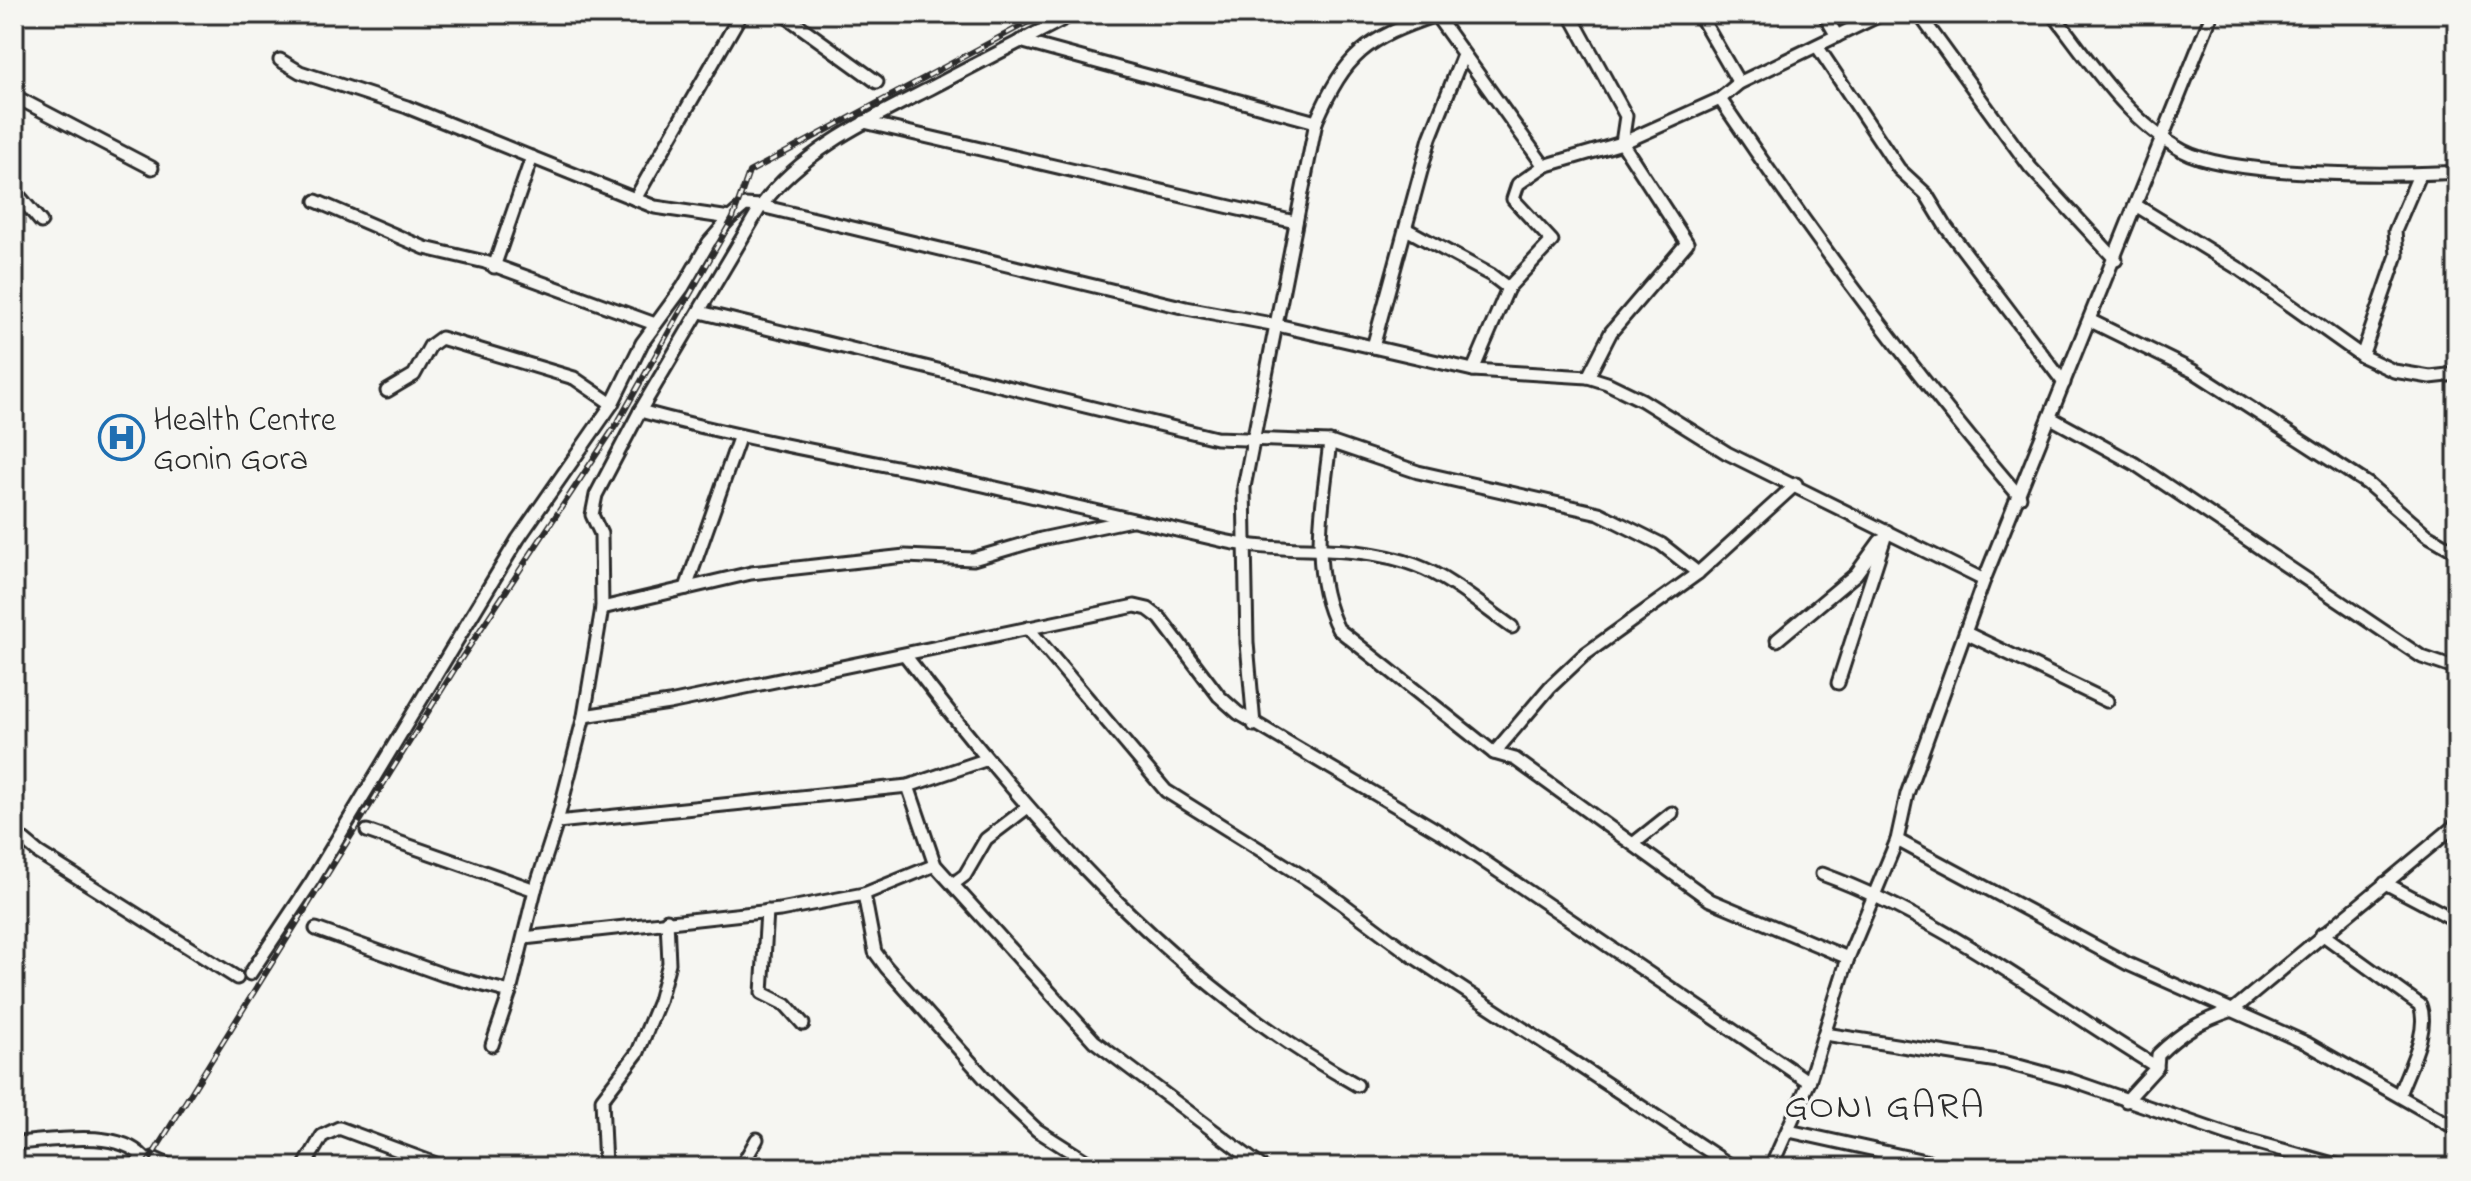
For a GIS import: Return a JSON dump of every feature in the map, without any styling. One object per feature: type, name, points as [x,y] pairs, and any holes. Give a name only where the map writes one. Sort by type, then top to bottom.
[{"type":"street","points":[[635,199],[741,14]]},
{"type":"street","points":[[783,14],[877,82]]},
{"type":"street","points":[[492,1045],[510,992],[584,716],[602,608],[601,534],[592,515],[596,495],[640,411],[761,206],[779,183],[815,152],[864,122],[1073,14]]},
{"type":"street","points":[[1254,725],[1244,487],[1316,122],[1335,79],[1356,55],[1384,32],[1436,14],[1544,166]]},
{"type":"street","points":[[1570,14],[1626,116],[1622,143],[1687,243],[1611,332],[1588,377]]},
{"type":"street","points":[[1699,14],[1739,83]]},
{"type":"street","points":[[1824,14],[1837,36]]},
{"type":"street","points":[[1473,370],[1508,288],[1552,241],[1513,199],[1518,184],[1544,166],[1622,143],[1720,99],[1739,83],[1882,14]]},
{"type":"street","points":[[1919,14],[2030,167],[2116,260]]},
{"type":"street","points":[[2053,14],[2120,100],[2184,152],[2212,162],[2251,168],[2419,175],[2457,172]]},
{"type":"street","points":[[1771,1167],[1809,1082],[1848,958],[1897,840],[1907,794],[1984,580],[2116,260],[2212,14]]},
{"type":"street","points":[[1020,41],[1316,122]]},
{"type":"street","points":[[1817,46],[1899,169],[1926,194],[1946,227],[2064,383]]},
{"type":"street","points":[[1373,347],[1430,138],[1463,55]]},
{"type":"street","points":[[280,60],[300,72],[407,107],[635,199],[677,212],[730,218]]},
{"type":"street","points":[[14,96],[152,168]]},
{"type":"street","points":[[1720,99],[1827,256],[1934,397],[2020,497]]},
{"type":"street","points":[[864,122],[1295,222]]},
{"type":"street","points":[[494,267],[532,157]]},
{"type":"street","points":[[2362,356],[2397,255],[2395,231],[2419,175]]},
{"type":"street","points":[[14,190],[41,222]]},
{"type":"street","points":[[316,201],[425,248],[494,267],[655,324]]},
{"type":"street","points":[[250,974],[352,816],[518,539],[612,404],[642,343],[683,287],[709,242],[745,205],[837,222],[1186,308],[1277,325],[1473,370],[1588,377],[1642,400],[1727,453],[1796,484],[1984,580]]},
{"type":"street","points":[[2137,206],[2241,270],[2362,356],[2394,371],[2430,377],[2457,374]]},
{"type":"street","points":[[1406,229],[1491,275],[1508,288]]},
{"type":"street","points":[[700,312],[1216,438],[1330,442],[1418,472],[1599,513],[1661,544],[1698,573]]},
{"type":"street","points":[[2091,321],[2193,371],[2368,484],[2427,535],[2457,552]]},
{"type":"street","points":[[387,391],[414,375],[430,346],[441,338],[574,378],[612,404]]},
{"type":"street","points":[[640,411],[739,438],[982,485],[1246,545],[1318,548],[1386,556],[1418,566],[1512,627]]},
{"type":"street","points":[[2051,418],[2135,464],[2422,657],[2457,669]]},
{"type":"street","points":[[686,588],[739,438]]},
{"type":"street","points":[[1330,442],[1318,548],[1328,609],[1338,629],[1494,753],[1515,759],[1710,900],[1848,958]]},
{"type":"street","points":[[1494,753],[1550,687],[1584,655],[1698,573],[1796,484]]},
{"type":"street","points":[[602,608],[751,573],[905,556],[973,559],[1041,539],[1131,520]]},
{"type":"street","points":[[1777,640],[1856,574],[1887,531]]},
{"type":"street","points":[[1838,683],[1887,531]]},
{"type":"street","points":[[584,716],[669,703],[1135,606],[1148,609],[1160,618],[1219,696],[1254,725],[1445,835],[1809,1082]]},
{"type":"street","points":[[1028,628],[1166,791],[1323,889],[1414,957],[1733,1167]]},
{"type":"street","points":[[1966,633],[2107,701]]},
{"type":"street","points":[[905,655],[985,760],[1143,929],[1178,962],[1243,1011],[1357,1085]]},
{"type":"street","points":[[557,822],[908,786],[985,760]]},
{"type":"street","points":[[908,786],[935,865],[1094,1041],[1262,1167]]},
{"type":"street","points":[[953,884],[965,875],[986,839],[1028,807]]},
{"type":"street","points":[[1633,844],[1672,813]]},
{"type":"street","points":[[2126,1101],[2157,1067],[2158,1055],[2177,1036],[2199,1021],[2233,1010],[2457,824]]},
{"type":"street","points":[[367,831],[535,890]]},
{"type":"street","points":[[14,832],[39,853],[237,978]]},
{"type":"street","points":[[1897,840],[2128,964],[2306,1043],[2457,1129]]},
{"type":"street","points":[[524,938],[767,911],[864,894],[935,865]]},
{"type":"street","points":[[1822,874],[1873,892],[2157,1067]]},
{"type":"street","points":[[2385,883],[2457,921]]},
{"type":"street","points":[[864,894],[875,952],[886,967],[1037,1130],[1095,1167]]},
{"type":"street","points":[[767,911],[762,993],[786,1005],[803,1024]]},
{"type":"street","points":[[605,1167],[602,1099],[638,1052],[659,1001],[669,963],[667,920]]},
{"type":"street","points":[[316,929],[444,975],[510,992]]},
{"type":"street","points":[[2322,934],[2420,1005],[2422,1030],[2399,1095]]},
{"type":"street","points":[[1825,1034],[2004,1062],[2344,1167]]},
{"type":"street","points":[[304,1167],[322,1136],[339,1128],[444,1167]]},
{"type":"street","points":[[1789,1131],[1952,1167]]},
{"type":"street","points":[[14,1143],[111,1139],[133,1146],[148,1163],[153,1158],[173,1167]]},
{"type":"street","points":[[741,1167],[757,1139]]},
{"type":"street","points":[[133,1167],[143,1157]]},
{"type":"railway","points":[[145,1167],[461,659],[618,422],[733,218],[749,172],[1043,14]]},
{"type":"place","name":"Health Centre Gonin Gora","points":[[122,438]]},
{"type":"district","name":"GONI GARA","points":[[1885,1104]]}]
